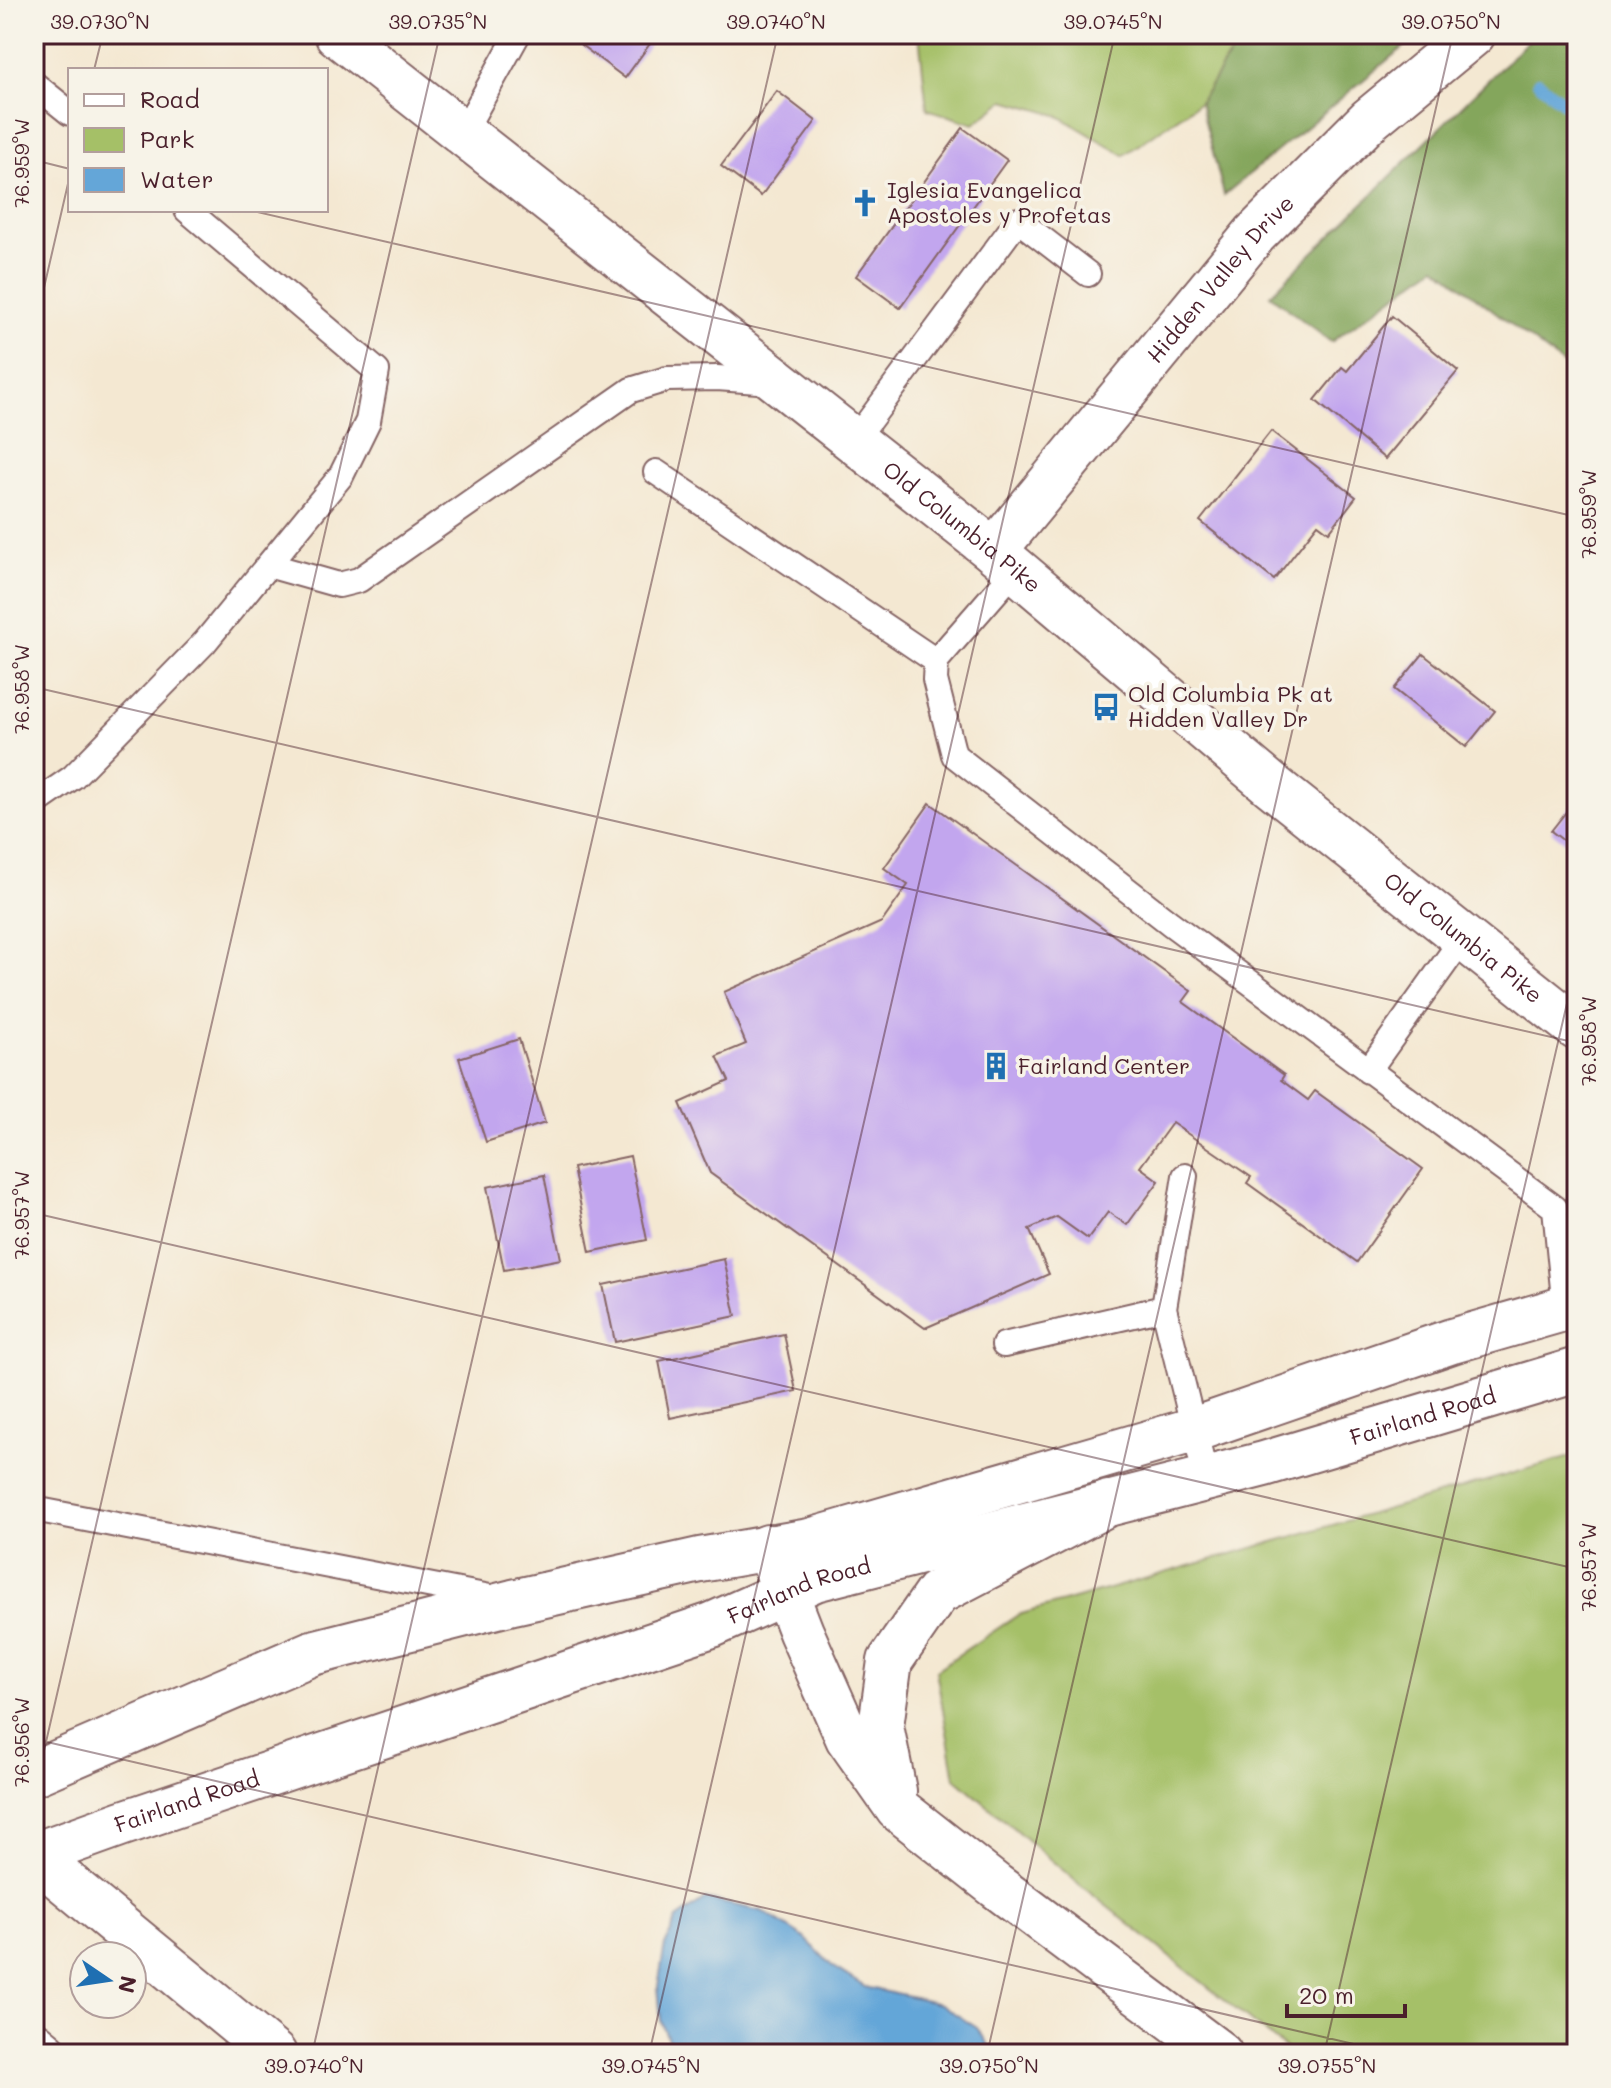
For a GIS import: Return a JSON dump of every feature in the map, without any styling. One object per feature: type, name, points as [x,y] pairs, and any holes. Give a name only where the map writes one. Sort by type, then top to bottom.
[{"type":"main road","name":"Old Columbia Pike","points":[[337,34],[1005,560],[1270,784],[1577,1028]]},
{"type":"main road","name":"Hidden Valley Drive","points":[[1005,560],[1255,234],[1369,120],[1473,34]]},
{"type":"main road","name":"Fairland Road","points":[[34,1773],[312,1653],[513,1602],[768,1547],[810,1541],[1193,1430],[1452,1341],[1571,1307]]},
{"type":"main road","name":"Fairland Road","points":[[34,1856],[123,1823],[712,1625],[815,1579],[1264,1464],[1577,1370]]},
{"type":"main road","points":[[898,1809],[881,1726],[890,1661],[909,1632],[937,1593],[1109,1503]]},
{"type":"main road","points":[[768,1547],[848,1738],[898,1809],[1220,2054]]},
{"type":"main road","points":[[34,1856],[274,2054]]},
{"type":"main road","points":[[34,2044],[46,2054]]},
{"type":"lane","points":[[463,133],[518,34]]},
{"type":"lane","points":[[34,84],[68,111]]},
{"type":"lane","points":[[34,804],[73,777],[205,642],[341,476],[368,421],[377,371],[189,212]]},
{"type":"lane","points":[[854,441],[1018,220],[1088,274]]},
{"type":"lane","points":[[268,565],[339,585],[359,580],[631,390],[667,379],[717,378],[780,383]]},
{"type":"lane","points":[[656,472],[936,661]]},
{"type":"lane","points":[[1005,560],[936,661],[935,680],[954,755],[1170,923],[1555,1208],[1571,1307]]},
{"type":"lane","points":[[1368,1071],[1463,938]]},
{"type":"lane","points":[[1185,1176],[1164,1308],[1206,1478]]},
{"type":"lane","points":[[1004,1345],[1164,1308]]},
{"type":"lane","points":[[34,1509],[513,1602]]},
{"type":"green space","points":[[919,34],[1243,34],[1200,102],[1124,155],[1057,115],[1005,100],[974,124],[927,109]]},
{"type":"green space","points":[[1243,34],[1419,34],[1224,195],[1200,102]]},
{"type":"green space","points":[[1535,34],[1577,34],[1577,400],[1574,373],[1436,266],[1331,342],[1270,295]]},
{"type":"green space","points":[[1577,1455],[1577,2054],[1292,2054],[1079,1884],[955,1778],[936,1670],[1018,1615]]},
{"type":"water","points":[[705,1899],[762,1911],[806,1939],[832,1966],[865,1987],[940,2004],[977,2028],[995,2054],[674,2054],[661,2021],[658,1986],[665,1945],[677,1919]]},
{"type":"building","points":[[577,34],[657,34],[625,78],[581,45],[585,40]]},
{"type":"building","points":[[777,91],[816,121],[761,196],[721,166]]},
{"type":"building","points":[[963,128],[1007,160],[900,308],[856,276]]},
{"type":"building","points":[[1392,316],[1458,371],[1385,459],[1315,400],[1342,367],[1347,371]]},
{"type":"building","points":[[1271,431],[1356,497],[1329,532],[1318,524],[1274,580],[1200,521]]},
{"type":"building","points":[[1423,654],[1495,711],[1466,747],[1394,689]]},
{"type":"building","points":[[1577,798],[1577,851],[1551,831]]},
{"type":"building","name":"Fairland Center","points":[[930,803],[1191,991],[1183,1002],[1284,1075],[1281,1080],[1308,1100],[1315,1091],[1423,1169],[1357,1262],[1247,1183],[1251,1177],[1172,1123],[1140,1167],[1159,1181],[1127,1225],[1108,1212],[1088,1239],[1057,1217],[1029,1229],[1049,1274],[925,1328],[710,1173],[680,1103],[729,1081],[717,1056],[746,1044],[724,992],[882,922],[908,885],[884,868]]},
{"type":"building","points":[[519,1039],[545,1123],[486,1142],[459,1058]]},
{"type":"building","points":[[630,1156],[647,1240],[590,1252],[573,1168]]},
{"type":"building","points":[[544,1175],[561,1259],[504,1270],[487,1187]]},
{"type":"building","points":[[724,1259],[736,1316],[615,1342],[603,1285]]},
{"type":"building","points":[[784,1334],[796,1391],[670,1418],[659,1361]]},
{"type":"waterway","points":[[1538,82],[1577,114]]},
{"type":"place","name":"Iglesia Evangelica Apostoles y Profetas","points":[[865,203]]},
{"type":"place","name":"Old Columbia Pk at Hidden Valley Dr","points":[[1106,707]]},
{"type":"place","name":"Fairland Center","points":[[996,1066]]}]
